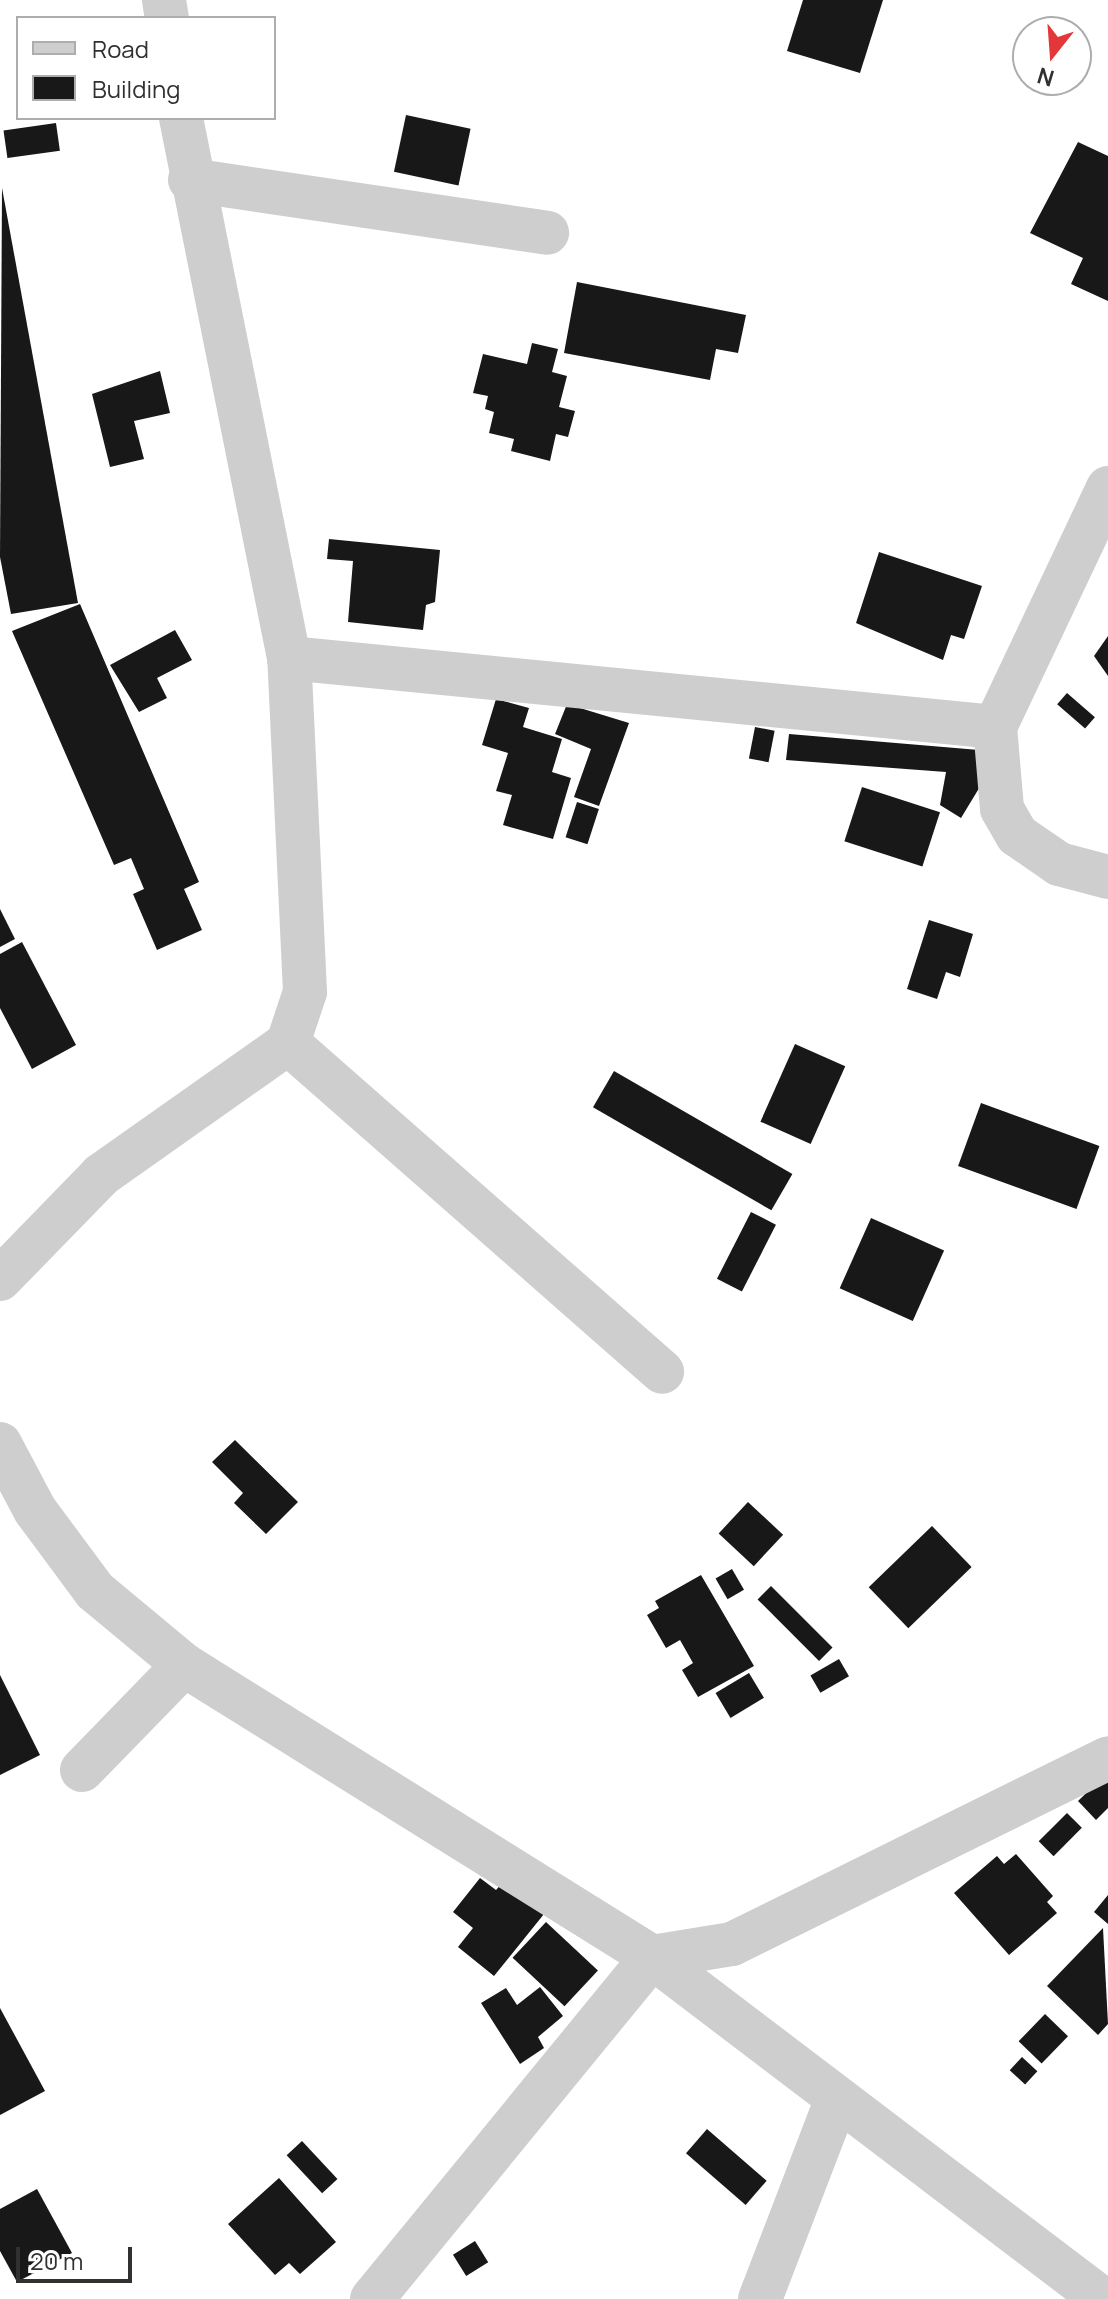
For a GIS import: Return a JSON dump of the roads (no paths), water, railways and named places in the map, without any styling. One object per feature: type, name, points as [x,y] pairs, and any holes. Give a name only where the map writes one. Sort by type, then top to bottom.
[{"type":"street","points":[[0,1279],[101,1175],[288,1043],[305,992],[289,658],[190,180],[181,120]]},
{"type":"street","points":[[190,180],[547,233]]},
{"type":"street","points":[[1108,488],[995,727],[1002,809],[1017,835],[1059,864],[1108,877]]},
{"type":"street","points":[[289,658],[995,727]]},
{"type":"street","points":[[288,1043],[662,1372]]},
{"type":"street","points":[[0,1444],[35,1510],[95,1591],[184,1665],[652,1957],[1102,2299]]},
{"type":"street","points":[[82,1770],[184,1665]]},
{"type":"street","points":[[372,2299],[652,1957],[732,1944],[1108,1758]]},
{"type":"street","points":[[760,2299],[837,2098]]}]
